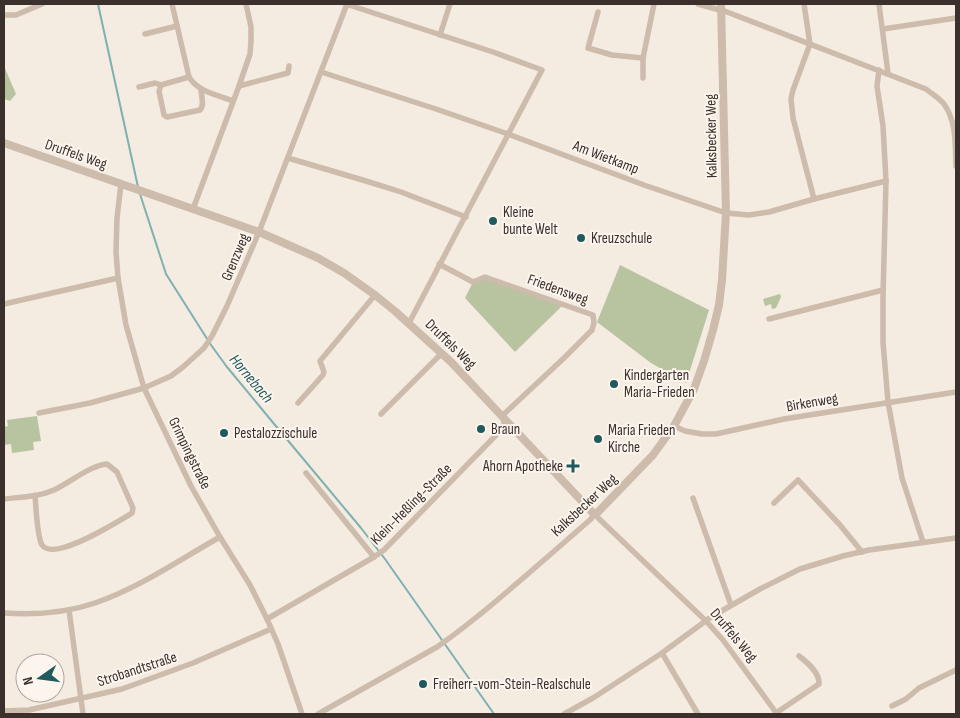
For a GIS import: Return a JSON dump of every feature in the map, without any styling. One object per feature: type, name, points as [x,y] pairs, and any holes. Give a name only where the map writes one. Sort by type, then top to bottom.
[{"type":"street","points":[[4,15],[16,15],[42,4]]},
{"type":"street","points":[[172,4],[192,83],[201,89],[233,101]]},
{"type":"street","points":[[192,209],[250,54],[251,27],[246,4]]},
{"type":"street","points":[[346,4],[542,70],[409,323]]},
{"type":"street","name":"Grenzweg","points":[[39,413],[90,403],[144,388],[171,376],[204,348],[227,306],[259,232],[346,4]]},
{"type":"street","points":[[440,35],[450,4]]},
{"type":"street","points":[[643,78],[643,58],[654,4]]},
{"type":"street","points":[[698,4],[722,7],[810,44],[926,89],[944,104],[950,115],[954,130],[956,166]]},
{"type":"street","points":[[804,4],[810,44],[793,90],[792,107],[793,118],[814,199]]},
{"type":"street","points":[[880,4],[888,74]]},
{"type":"street","name":"Kalksbecker Weg","points":[[318,714],[437,647],[480,615],[591,519],[653,455],[674,426],[694,389],[704,361],[719,305],[722,280],[726,213],[722,7]]},
{"type":"street","points":[[598,12],[588,48],[612,55],[643,58]]},
{"type":"street","points":[[883,29],[956,18]]},
{"type":"street","points":[[145,34],[177,26]]},
{"type":"street","points":[[239,86],[288,73],[290,66]]},
{"type":"street","points":[[878,70],[886,181],[883,342],[888,402],[902,478],[923,542]]},
{"type":"street","name":"Am Wietkamp","points":[[321,72],[508,134],[644,185],[726,213],[749,215],[769,212],[886,181]]},
{"type":"street","points":[[139,87],[155,83],[161,85],[189,77]]},
{"type":"street","points":[[161,85],[159,91],[164,115],[167,116],[200,110],[203,105],[201,89]]},
{"type":"street","name":"Druffels Weg","points":[[4,143],[259,232],[318,258],[344,274],[375,295],[451,362],[594,514],[706,621],[723,640],[776,713],[819,684],[819,678],[810,664],[800,656]]},
{"type":"street","points":[[288,158],[380,185],[466,217]]},
{"type":"street","name":"Grimpingstraße","points":[[122,184],[117,218],[116,252],[118,278],[126,325],[144,388],[191,486],[250,584],[267,619],[278,644],[302,714]]},
{"type":"street","name":"Friedensweg","points":[[439,264],[473,282],[485,277],[593,315],[594,323],[592,330],[504,414],[505,420]]},
{"type":"street","points":[[4,304],[118,278]]},
{"type":"street","points":[[769,319],[883,290]]},
{"type":"street","points":[[298,403],[323,375],[324,372],[320,361],[375,295]]},
{"type":"street","points":[[381,414],[442,354]]},
{"type":"street","name":"Birkenweg","points":[[674,426],[685,431],[716,434],[784,419],[956,392]]},
{"type":"street","name":"Klein-Heßling-Straße","points":[[267,619],[384,550],[496,436],[504,427],[505,420]]},
{"type":"street","points":[[4,498],[36,495],[53,490],[97,466],[107,464],[117,472],[132,503],[133,511],[81,541],[60,549],[48,549],[44,547],[40,539],[36,495]]},
{"type":"street","points":[[306,473],[374,557]]},
{"type":"street","points":[[774,503],[798,480],[862,552]]},
{"type":"street","points":[[693,498],[731,605]]},
{"type":"street","points":[[4,613],[37,614],[69,610],[94,603],[144,581],[220,537]]},
{"type":"street","points":[[564,714],[593,698],[662,653],[731,605],[800,569],[843,556],[890,546],[956,538]]},
{"type":"street","points":[[69,610],[83,714]]},
{"type":"street","name":"Strobandtstraße","points":[[4,711],[29,710],[122,689],[193,663],[271,629]]},
{"type":"street","points":[[662,653],[698,714]]},
{"type":"street","points":[[892,706],[906,699],[919,688],[956,670]]},
{"type":"green space","points":[[4,66],[16,94],[10,101],[4,99]]},
{"type":"green space","points":[[620,265],[709,310],[686,383],[651,363],[597,322]]},
{"type":"green space","points":[[485,277],[563,305],[515,352],[465,298],[473,282]]},
{"type":"green space","points":[[780,294],[781,297],[776,308],[772,309],[771,304],[765,306],[763,299]]},
{"type":"green space","points":[[37,416],[41,441],[33,442],[34,450],[12,453],[11,444],[4,445],[4,427],[8,426],[7,420]]},
{"type":"waterway","name":"Hornebach","points":[[98,4],[138,187]]},
{"type":"waterway","name":"Hornebach","points":[[140,194],[166,274],[211,345],[385,559],[494,714]]},
{"type":"place","name":"Kleine bunte Welt","points":[[493,221]]},
{"type":"place","name":"Kreuzschule","points":[[581,238]]},
{"type":"place","name":"Kindergarten Maria-Frieden","points":[[614,384]]},
{"type":"place","name":"Braun","points":[[481,429]]},
{"type":"place","name":"Pestalozzischule","points":[[224,433]]},
{"type":"place","name":"Maria Frieden Kirche","points":[[598,439]]},
{"type":"place","name":"Ahorn Apotheke","points":[[573,466]]},
{"type":"place","name":"Freiherr-vom-Stein-Realschule","points":[[423,684]]}]
